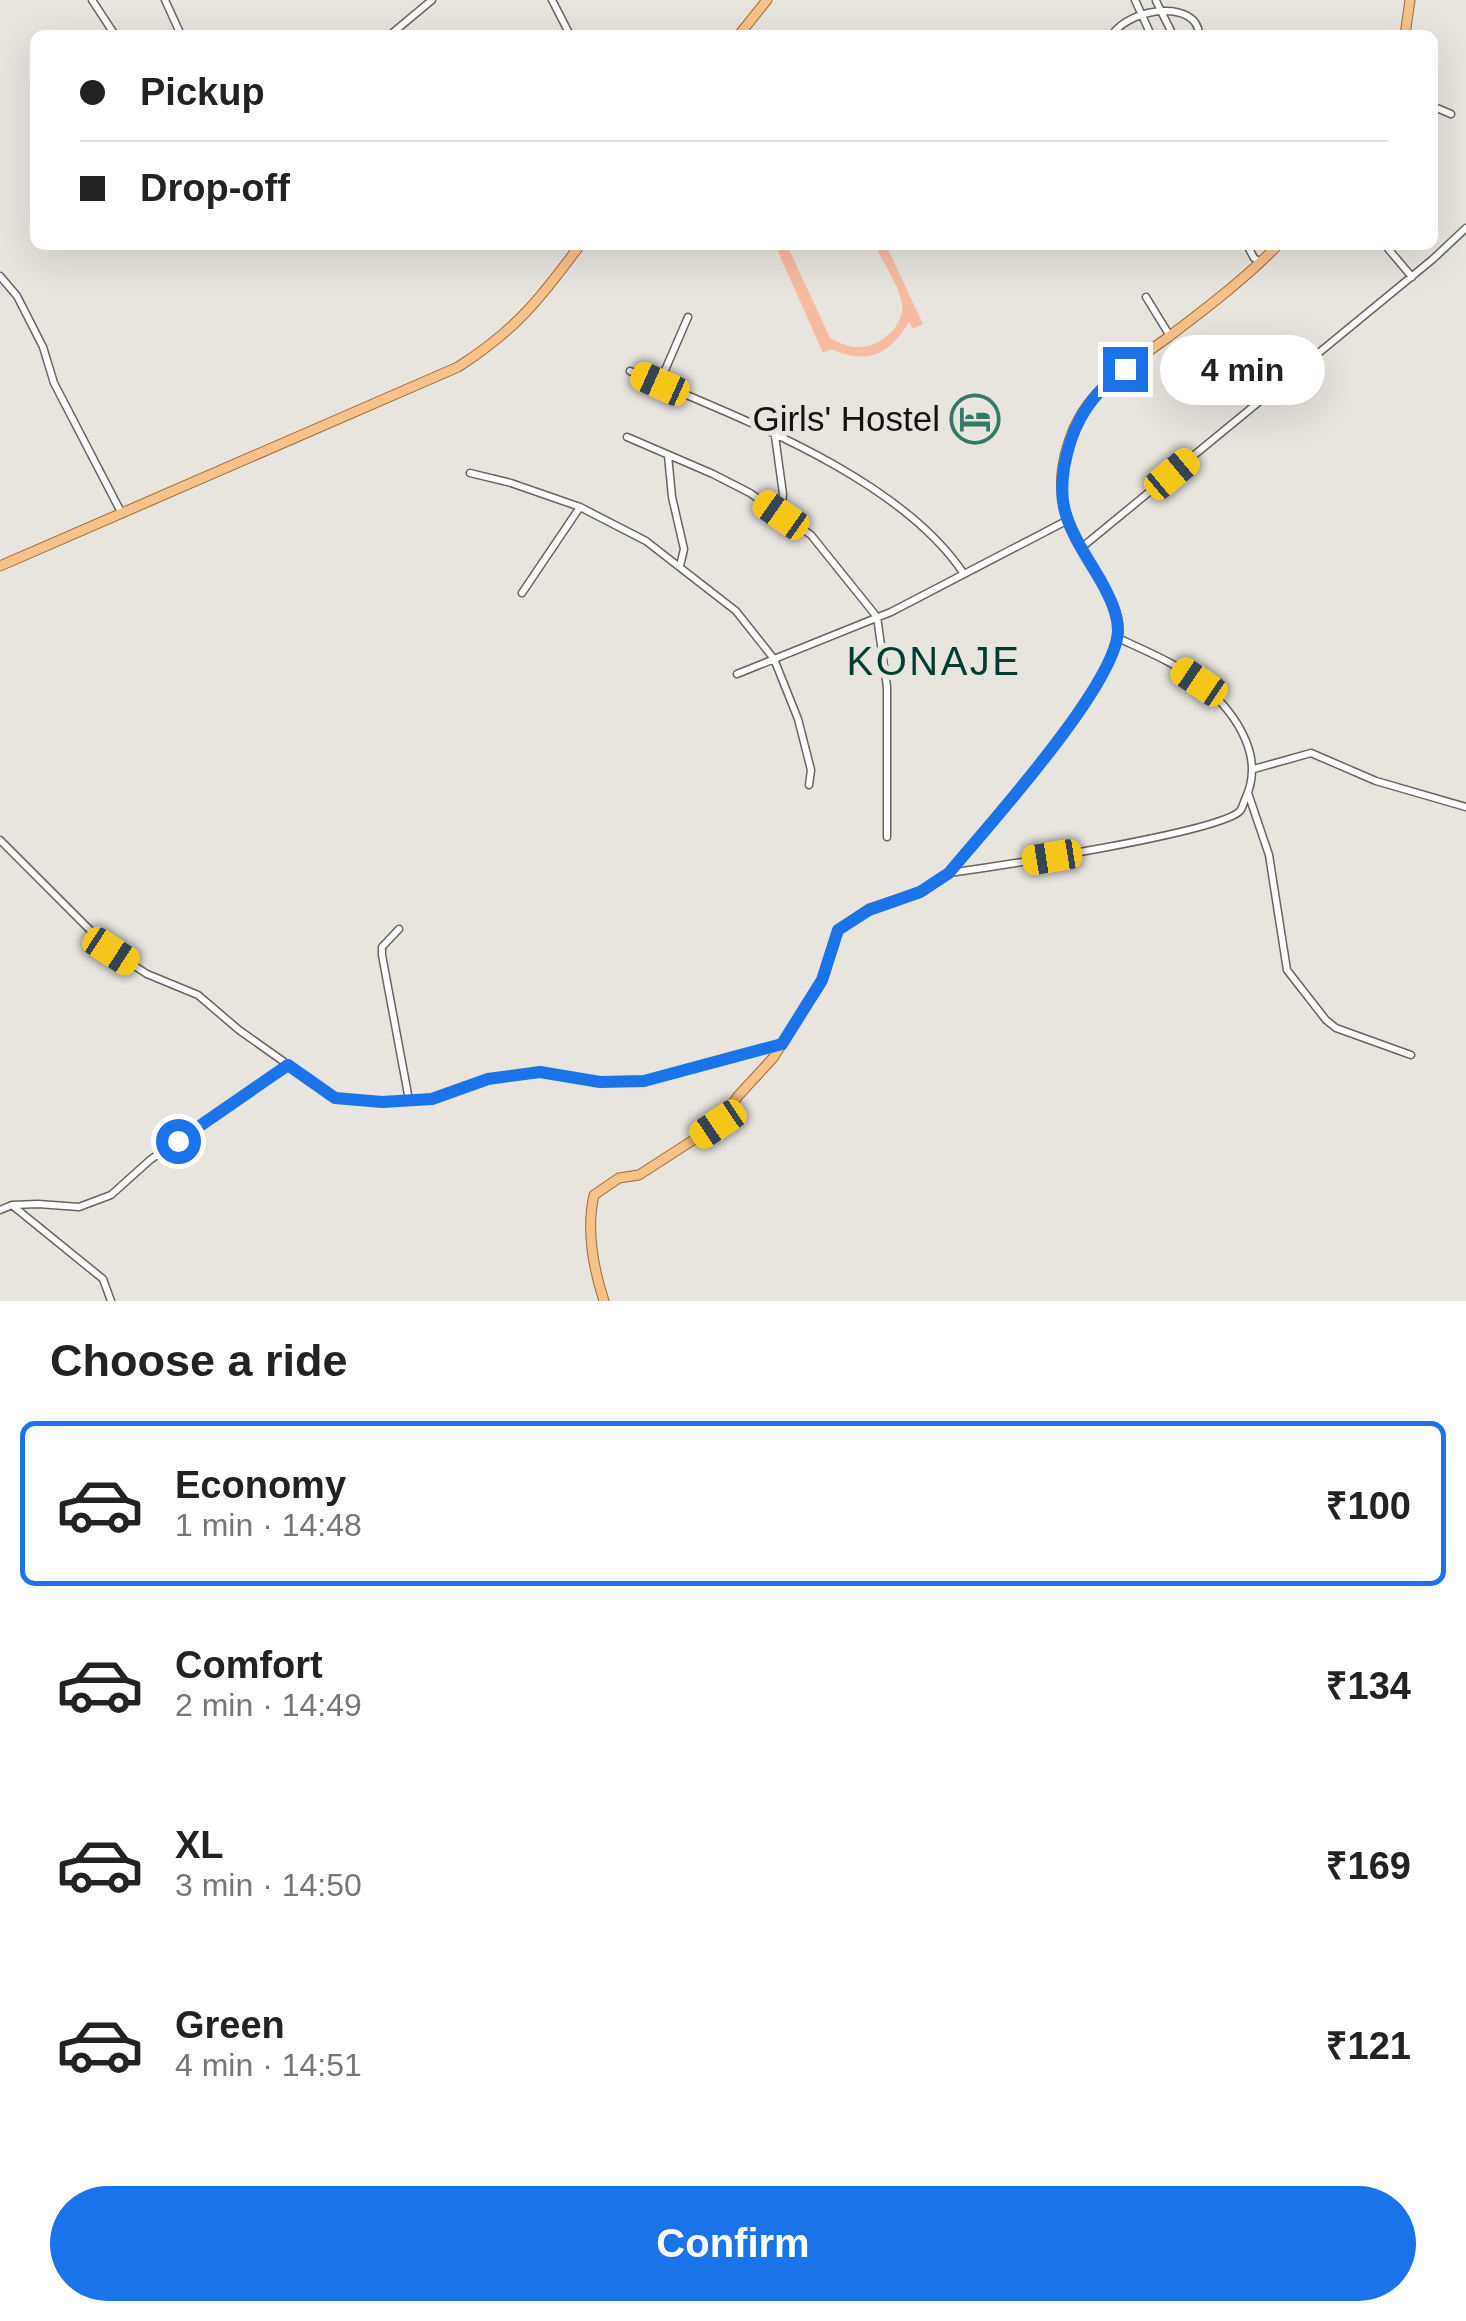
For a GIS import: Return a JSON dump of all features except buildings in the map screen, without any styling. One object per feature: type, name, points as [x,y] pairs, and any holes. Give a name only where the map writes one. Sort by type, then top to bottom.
[{"type":"main road","points":[[743,30],[767,0]]},
{"type":"main road","points":[[1406,30],[1410,0]]},
{"type":"main road","points":[[0,566],[458,366],[509,332],[554,283],[577,250]]},
{"type":"main road","points":[[604,1301],[595,1273],[591,1239],[594,1195],[619,1178],[640,1175],[718,1124],[782,1044],[822,980],[838,930],[869,910],[920,892],[949,873],[1086,702],[1108,667],[1116,637],[1112,601],[1081,548],[1059,496],[1062,468],[1076,424],[1102,385],[1170,336],[1265,254]]},
{"type":"street","points":[[92,0],[112,30]]},
{"type":"street","points":[[165,0],[179,30]]},
{"type":"street","points":[[396,30],[432,0]]},
{"type":"street","points":[[552,0],[567,30]]},
{"type":"street","points":[[1135,0],[1149,30]]},
{"type":"street","points":[[1157,2],[1171,30]]},
{"type":"street","points":[[1116,30],[1122,22],[1157,2],[1177,2],[1191,9],[1199,30]]},
{"type":"street","points":[[1438,109],[1451,114]]},
{"type":"street","points":[[1081,548],[1466,228]]},
{"type":"street","points":[[1389,250],[1412,276]]},
{"type":"street","points":[[0,276],[18,296],[43,347],[54,382],[122,514]]},
{"type":"street","points":[[1146,297],[1170,336]]},
{"type":"street","points":[[660,384],[688,317]]},
{"type":"street","points":[[630,371],[775,435],[898,506],[950,552],[964,574]]},
{"type":"street","points":[[775,435],[784,494],[781,515]]},
{"type":"street","points":[[627,437],[738,487],[811,535],[877,617],[888,706],[888,837]]},
{"type":"street","points":[[668,455],[672,497],[684,550],[680,567]]},
{"type":"street","points":[[470,474],[511,482],[580,507],[646,541],[736,611],[774,659],[798,719],[811,770],[810,785]]},
{"type":"street","points":[[522,593],[580,507]]},
{"type":"street","points":[[737,674],[877,617],[1068,520]]},
{"type":"street","points":[[949,873],[1072,854],[1216,822],[1240,811],[1254,769],[1252,754],[1237,723],[1199,682],[1178,667],[1116,637]]},
{"type":"street","points":[[1254,769],[1311,753],[1376,781],[1466,807]]},
{"type":"street","points":[[1248,793],[1269,855],[1288,970],[1336,1028],[1411,1055]]},
{"type":"street","points":[[0,840],[111,951],[148,974],[198,995],[335,1098],[382,1102],[432,1099],[488,1079],[540,1072],[600,1082],[644,1081],[782,1044]]},
{"type":"street","points":[[399,929],[382,947],[382,955],[409,1100]]},
{"type":"street","points":[[0,1210],[12,1205],[80,1207],[112,1196],[150,1160],[288,1065]]},
{"type":"street","points":[[12,1205],[103,1279],[111,1301]]},
{"type":"shaded area","points":[[777,250],[789,250],[830,338],[861,347],[883,339],[900,320],[900,297],[878,250],[888,250],[923,324],[913,329],[909,322],[894,342],[876,354],[856,356],[831,349],[823,353]]},
{"type":"place","name":"Girls' Hostel","points":[[975,419]]},
{"type":"district","name":"KONAJE","points":[[934,661]]},
{"type":"route","points":[[178,1141],[288,1065],[335,1098],[382,1102],[432,1099],[488,1079],[540,1072],[600,1082],[644,1081],[782,1044],[822,980],[838,930],[869,910],[920,892],[949,873],[1086,702],[1108,667],[1118,631],[1112,601],[1072,533],[1059,496],[1062,468],[1076,424],[1102,385],[1125,369]]}]
